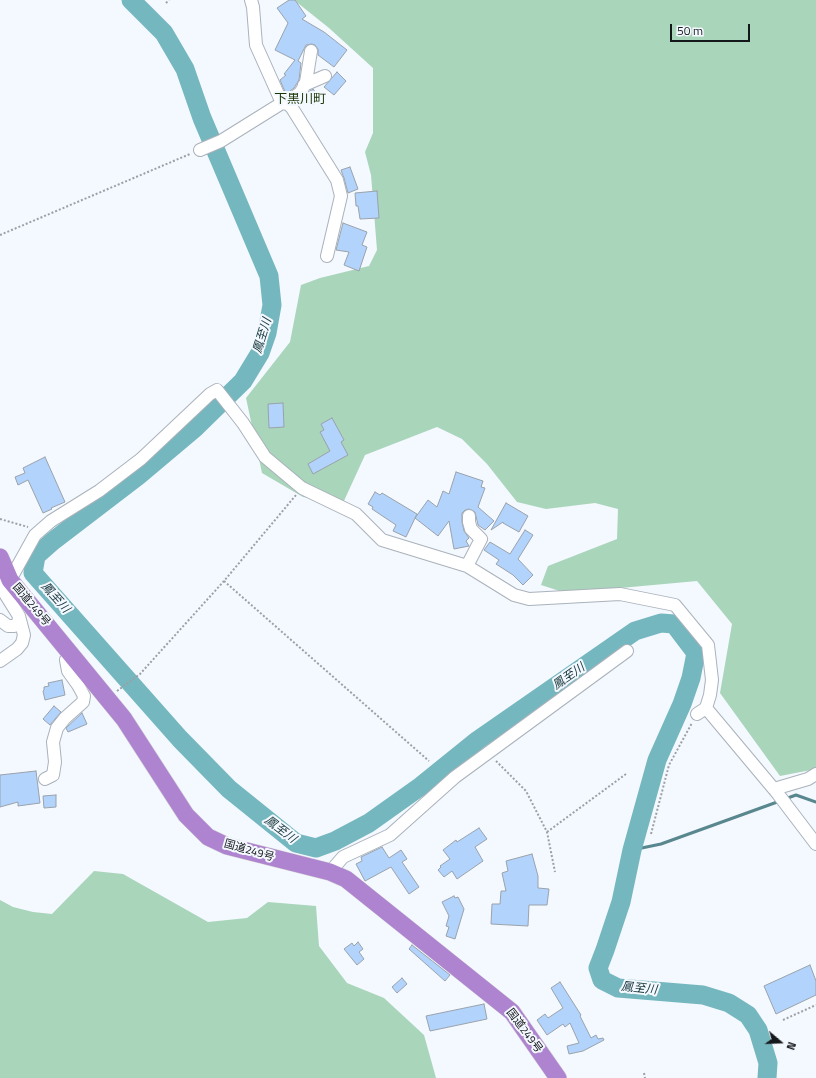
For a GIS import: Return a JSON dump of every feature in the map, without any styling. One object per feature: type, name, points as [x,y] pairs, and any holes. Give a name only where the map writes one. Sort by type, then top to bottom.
[{"type":"highway","name":"国道249号","points":[[0,557],[9,578],[108,698],[124,719],[186,815],[208,837],[227,846],[330,872],[346,879],[512,1012],[558,1078]]},
{"type":"street","points":[[251,0],[253,7],[256,45],[285,103],[292,108],[337,180],[342,196],[327,256]]},
{"type":"street","points":[[200,150],[221,141],[300,93],[304,85],[311,51]]},
{"type":"street","points":[[304,85],[325,76]]},
{"type":"street","points":[[0,661],[17,649],[22,642],[24,635],[18,616],[2,589],[2,581],[9,578],[35,535],[51,521],[99,491],[141,459],[210,394],[217,390],[243,423],[265,457],[302,488],[356,514],[382,540],[467,566],[514,595],[529,599],[620,594],[648,598],[675,605],[708,645],[712,680],[710,695],[702,711],[776,792],[816,844]]},
{"type":"street","points":[[467,566],[482,539],[471,529],[469,516]]},
{"type":"street","points":[[0,620],[8,626],[14,626],[18,625],[18,616]]},
{"type":"street","points":[[330,872],[343,857],[390,834],[455,777],[627,651]]},
{"type":"street","points":[[45,779],[54,775],[55,762],[53,742],[57,728],[69,714],[83,702],[84,696],[68,671],[66,660],[72,655]]},
{"type":"street","points":[[776,792],[808,779],[816,774]]},
{"type":"path","points":[[166,3],[169,0]]},
{"type":"path","points":[[0,235],[200,150]]},
{"type":"path","points":[[108,698],[140,674],[224,581],[302,488]]},
{"type":"path","points":[[0,519],[40,531]]},
{"type":"path","points":[[224,581],[429,761]]},
{"type":"path","points":[[651,834],[669,765],[702,711]]},
{"type":"path","points":[[488,752],[526,791],[547,832],[555,872]]},
{"type":"path","points":[[547,832],[626,774]]},
{"type":"path","points":[[783,1020],[816,1005]]},
{"type":"path","points":[[644,1073],[645,1078]]},
{"type":"green space","points":[[294,0],[816,0],[816,769],[780,776],[720,693],[732,624],[697,581],[566,593],[541,585],[548,566],[617,539],[618,509],[595,503],[546,509],[517,502],[487,464],[462,439],[437,427],[365,455],[343,503],[303,497],[262,473],[246,398],[290,342],[301,285],[320,278],[369,266],[377,250],[371,175],[365,152],[373,133],[373,68],[329,28]]},
{"type":"green space","points":[[94,871],[123,874],[208,922],[247,918],[268,902],[316,906],[319,946],[347,983],[384,998],[424,1035],[436,1078],[0,1078],[0,900],[13,907],[33,912],[52,914]]},
{"type":"building","points":[[289,0],[295,0],[306,16],[302,19],[324,32],[347,50],[334,67],[318,55],[318,49],[315,45],[306,45],[298,61],[301,63],[299,80],[294,88],[286,94],[280,80],[286,75],[284,74],[295,60],[275,50],[288,23],[277,8]]},
{"type":"building","points":[[337,72],[346,81],[334,95],[324,87]]},
{"type":"building","points":[[313,89],[320,98],[313,105],[306,98]]},
{"type":"building","points":[[350,167],[358,189],[348,193],[341,170]]},
{"type":"building","points":[[377,191],[379,218],[360,219],[358,206],[356,206],[355,193]]},
{"type":"building","points":[[343,223],[367,232],[362,245],[367,247],[359,271],[344,265],[349,252],[336,250]]},
{"type":"building","points":[[283,403],[284,427],[269,428],[268,404]]},
{"type":"building","points":[[332,418],[344,440],[341,442],[348,455],[313,474],[308,464],[330,451],[320,432],[324,430],[321,424]]},
{"type":"building","points":[[45,457],[65,502],[43,513],[28,480],[18,485],[15,477],[25,473],[23,468]]},
{"type":"building","points":[[456,472],[483,481],[481,487],[485,488],[478,507],[494,521],[485,530],[478,525],[475,512],[469,509],[465,510],[462,513],[462,522],[464,531],[469,538],[466,541],[469,546],[454,549],[449,521],[438,536],[415,518],[428,500],[437,507],[443,491],[449,494]]},
{"type":"building","points":[[375,492],[380,495],[382,493],[417,514],[406,537],[393,531],[396,525],[372,509],[373,507],[368,504]]},
{"type":"building","points":[[506,503],[528,516],[519,532],[503,522],[491,530]]},
{"type":"building","points":[[525,530],[533,535],[518,559],[533,575],[523,585],[513,575],[496,564],[499,560],[484,550],[490,542],[510,554]]},
{"type":"building","points":[[62,680],[65,695],[45,700],[43,691],[44,687],[49,686],[48,683]]},
{"type":"building","points":[[54,706],[61,712],[50,725],[43,719]]},
{"type":"building","points":[[82,713],[87,724],[68,732],[66,728]]},
{"type":"building","points":[[36,771],[40,803],[18,806],[18,802],[0,807],[0,775]]},
{"type":"building","points":[[56,795],[56,807],[44,808],[43,796]]},
{"type":"building","points":[[479,828],[487,839],[475,847],[483,861],[457,879],[452,871],[444,877],[438,870],[441,867],[440,866],[450,859],[443,850],[456,840],[457,842]]},
{"type":"building","points":[[382,847],[389,858],[401,850],[407,859],[402,862],[419,887],[409,894],[391,867],[365,881],[356,864],[362,861],[361,857]]},
{"type":"building","points":[[532,854],[538,876],[538,888],[549,889],[547,905],[529,905],[528,926],[491,924],[492,904],[500,904],[501,891],[506,891],[502,873],[508,871],[506,861]]},
{"type":"building","points":[[454,896],[455,898],[458,897],[464,909],[455,939],[446,936],[449,927],[446,926],[449,916],[442,902]]},
{"type":"building","points":[[358,942],[363,949],[359,952],[364,959],[357,965],[344,949],[352,943],[354,946]]},
{"type":"building","points":[[412,945],[450,975],[445,981],[409,949]]},
{"type":"building","points":[[810,965],[816,981],[816,995],[776,1014],[764,986]]},
{"type":"building","points":[[402,978],[407,984],[397,993],[392,987]]},
{"type":"building","points":[[560,982],[581,1015],[580,1016],[591,1038],[596,1035],[598,1039],[603,1038],[604,1040],[583,1051],[569,1054],[567,1046],[579,1043],[570,1023],[565,1027],[563,1024],[547,1035],[537,1020],[545,1014],[548,1018],[563,1008],[551,988]]},
{"type":"building","points":[[484,1004],[487,1019],[430,1031],[426,1016]]},
{"type":"waterway","name":"鳳至川","points":[[131,0],[164,33],[185,69],[202,118],[269,276],[272,305],[267,333],[260,353],[243,381],[195,428],[138,476],[53,541],[36,556],[33,573],[180,739],[229,789],[296,843],[316,848],[335,841],[369,823],[421,786],[478,740],[635,631],[661,623],[674,624],[696,653],[691,678],[682,704],[657,760],[632,850],[621,902],[598,968],[602,980],[618,988],[703,995],[729,1003],[748,1015],[758,1030],[768,1063],[767,1078]]},
{"type":"waterway","points":[[785,799],[796,795],[816,802]]},
{"type":"waterway","points":[[632,850],[661,844],[780,801]]},
{"type":"district","name":"下黒川町","points":[[300,100]]}]
